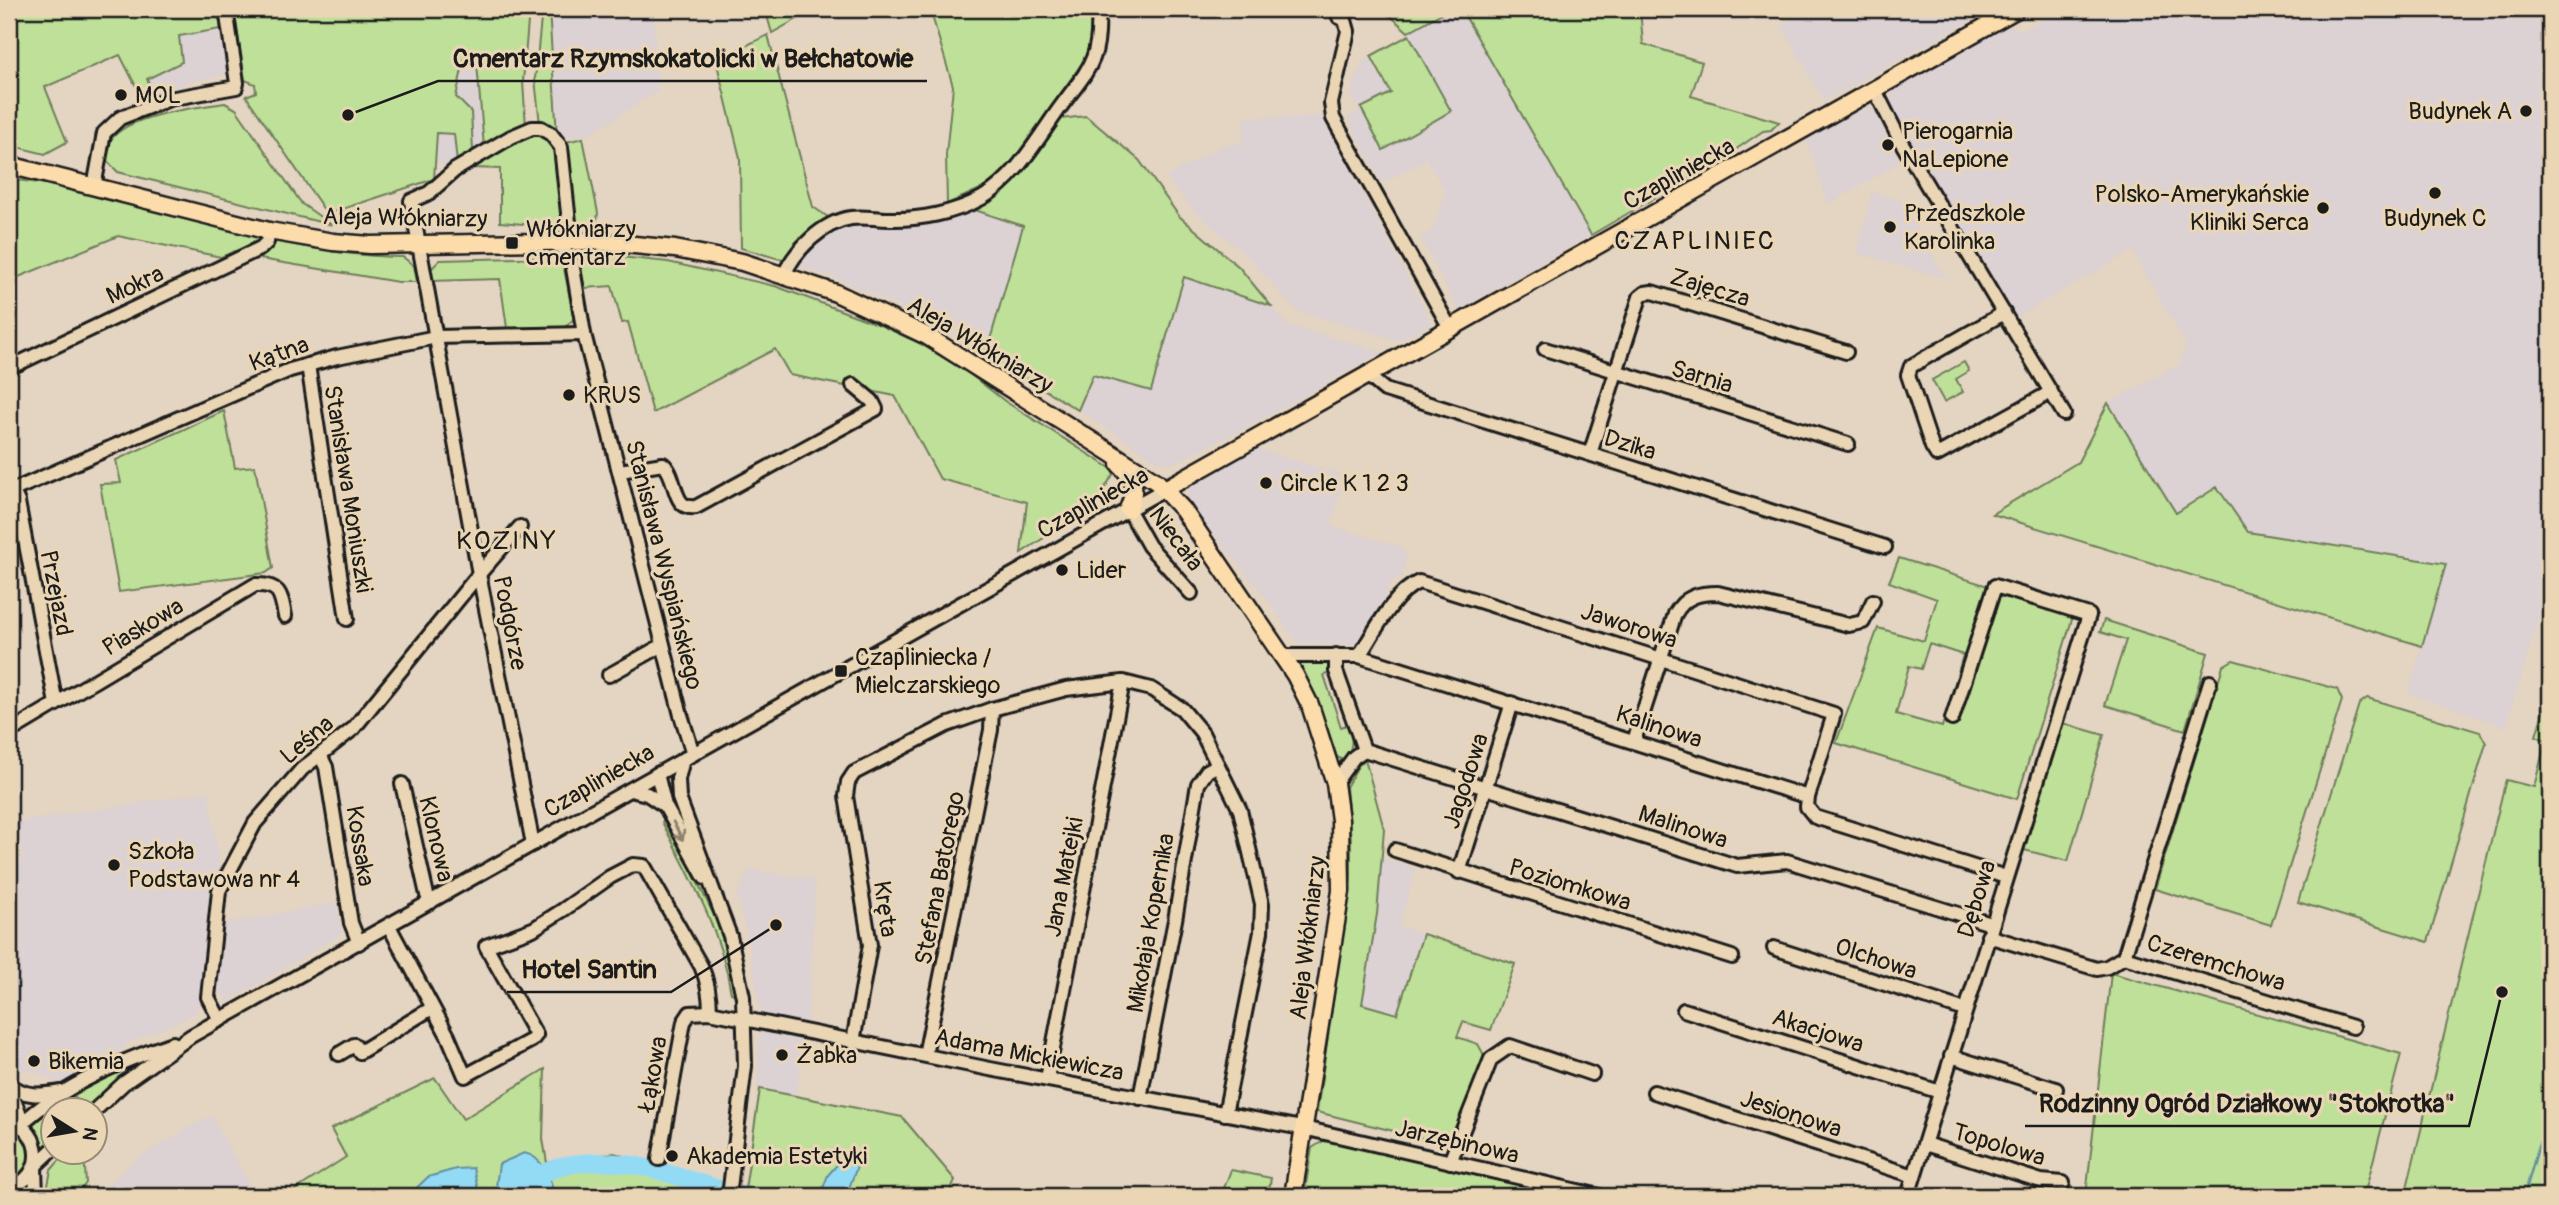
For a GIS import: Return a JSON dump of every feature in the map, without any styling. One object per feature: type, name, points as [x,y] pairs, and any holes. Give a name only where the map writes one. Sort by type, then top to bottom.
[{"type":"main road","name":"Czapliniecka","points":[[1165,489],[2017,9]]},
{"type":"main road","name":"Aleja Włókniarzy","points":[[9,165],[269,231],[333,242],[419,244],[594,241],[693,252],[742,262],[856,301],[927,336],[1165,489],[1295,675],[1310,705],[1335,783],[1340,820],[1341,891],[1293,1196]]},
{"type":"main road","points":[[1097,444],[1131,476],[1135,491],[1128,509]]},
{"type":"street","points":[[94,187],[104,133],[120,118],[169,99],[236,87],[226,9]]},
{"type":"street","points":[[784,275],[791,260],[802,247],[841,220],[910,218],[935,214],[981,198],[998,186],[1031,149],[1087,73],[1098,44],[1098,9]]},
{"type":"street","points":[[1339,17],[1345,20],[1348,32],[1331,103],[1333,118],[1450,328]]},
{"type":"street","points":[[1875,90],[1900,140],[2064,414]]},
{"type":"street","name":"Podgórze","points":[[533,844],[479,574],[411,201],[429,193],[455,170],[511,137],[532,128],[541,128],[551,134],[561,147],[571,241]]},
{"type":"street","name":"Mokra","points":[[9,368],[261,248],[267,242],[269,231]]},
{"type":"street","points":[[550,241],[562,248],[572,262],[580,248],[594,241]]},
{"type":"street","name":"Stanisława Wyspiańskiego","points":[[572,262],[584,334],[686,737],[688,757]]},
{"type":"street","name":"Zajęcza","points":[[1590,454],[1640,297],[1645,293],[1652,292],[1846,352]]},
{"type":"street","points":[[2004,313],[1911,366],[1908,375],[1932,447],[1937,455],[2051,392]]},
{"type":"street","name":"Kątna","points":[[11,492],[264,381],[308,365],[436,337],[584,334]]},
{"type":"street","name":"Sarnia","points":[[1545,349],[1848,444]]},
{"type":"street","name":"Stanisława Moniuszki","points":[[308,365],[347,619]]},
{"type":"street","name":"Dzika","points":[[1367,375],[1385,390],[1885,547]]},
{"type":"street","points":[[620,471],[663,464],[669,469],[680,503],[685,507],[696,507],[877,408],[853,385]]},
{"type":"street","name":"Czapliniecka","points":[[108,1098],[124,1083],[191,1036],[1165,489]]},
{"type":"street","name":"Przejazd","points":[[11,492],[18,502],[56,704]]},
{"type":"street","name":"Niecała","points":[[1128,509],[1149,546],[1191,593]]},
{"type":"street","name":"Leśna","points":[[220,1020],[208,997],[219,891],[255,823],[288,783],[353,729],[520,527]]},
{"type":"street","name":"Jaworowa","points":[[1359,656],[1398,597],[1408,586],[1419,582],[1834,714],[1808,797]]},
{"type":"street","name":"Piaskowa","points":[[9,732],[255,585],[276,588],[281,594],[285,616]]},
{"type":"street","name":"Dębowa","points":[[1908,1196],[2089,615],[1995,586],[1952,719]]},
{"type":"street","points":[[1634,741],[1679,607],[1699,593],[1718,593],[1849,625],[1863,622],[1873,601]]},
{"type":"street","points":[[610,675],[663,645]]},
{"type":"street","points":[[1335,783],[1354,757],[1364,750],[1336,671],[1336,655]]},
{"type":"street","name":"Kalinowa","points":[[1282,656],[1359,656],[1808,797]]},
{"type":"street","points":[[992,709],[1066,689],[1123,682],[1151,689],[1182,709],[1202,733],[1240,810],[1258,880],[1262,913],[1226,1114]]},
{"type":"street","name":"Jana Matejki","points":[[1046,1079],[1123,682]]},
{"type":"street","points":[[2124,957],[2210,682]]},
{"type":"street","name":"Jagodowa","points":[[1459,872],[1513,703]]},
{"type":"street","name":"Kręta","points":[[853,1042],[870,945],[846,796],[848,782],[858,770],[880,758],[947,725],[992,709]]},
{"type":"street","name":"Stefana Batorego","points":[[925,1055],[991,730],[992,709]]},
{"type":"street","name":"Malinowa","points":[[1364,750],[1737,866],[1779,861],[1795,863],[1990,930]]},
{"type":"street","name":"Kossaka","points":[[320,755],[326,767],[351,923],[359,943]]},
{"type":"street","points":[[688,757],[678,779],[680,798],[733,948],[746,1020],[745,1066],[730,1190]]},
{"type":"street","name":"Mikołaja Kopernika","points":[[1140,1098],[1198,784],[1207,771],[1218,765]]},
{"type":"street","points":[[657,774],[680,798]]},
{"type":"street","points":[[657,774],[665,806],[709,884]]},
{"type":"street","name":"Klonowa","points":[[402,784],[427,895],[431,902]]},
{"type":"street","points":[[630,790],[647,794],[665,806]]},
{"type":"street","points":[[1808,797],[1807,807],[1815,817],[2006,877]]},
{"type":"street","name":"Poziomkowa","points":[[1395,850],[1732,957]]},
{"type":"street","points":[[389,926],[448,1036],[466,1076],[532,1040],[536,1035],[486,946],[533,929],[610,877],[640,864],[644,866],[707,978],[709,1012],[746,1020]]},
{"type":"street","name":"Czeremchowa","points":[[1990,930],[2097,969],[2107,967],[2124,957],[2353,1027]]},
{"type":"street","name":"Olchowa","points":[[1774,948],[1965,1010]]},
{"type":"street","points":[[339,1054],[354,1045],[360,1052],[432,1008]]},
{"type":"street","name":"Akacjowa","points":[[1684,1010],[1940,1092]]},
{"type":"street","name":"Łąkowa","points":[[659,1160],[684,1022],[690,1013],[709,1012]]},
{"type":"street","name":"Adama Mickiewicza","points":[[746,1020],[1304,1129]]},
{"type":"street","name":"Czapliniecka","points":[[15,1123],[62,1092],[144,1053],[191,1036]]},
{"type":"street","points":[[1450,1162],[1491,1059],[1510,1046],[1592,1074]]},
{"type":"street","points":[[1951,1056],[2056,1089]]},
{"type":"street","points":[[9,1085],[32,1096],[62,1092]]},
{"type":"street","points":[[9,1085],[19,1113],[15,1123],[28,1130],[36,1147],[36,1196]]},
{"type":"street","name":"Jesionowa","points":[[1654,1092],[1914,1176]]},
{"type":"street","name":"Jarzębinowa","points":[[1304,1129],[1600,1196]]},
{"type":"street","name":"Topolowa","points":[[1925,1144],[2041,1181],[2063,1183]]},
{"type":"street","points":[[9,1187],[23,1182],[38,1163]]},
{"type":"shaded area","points":[[549,9],[654,9],[658,91],[583,138],[557,136]]},
{"type":"shaded area","points":[[1449,9],[1461,9],[1591,235],[1458,310],[1421,237],[1434,229],[1445,191],[1427,159],[1382,183],[1347,118],[1360,111],[1351,94],[1362,62],[1409,36],[1408,32]]},
{"type":"shaded area","points":[[1797,9],[1991,9],[1824,101],[1782,26],[1800,14]]},
{"type":"shaded area","points":[[2042,9],[2550,9],[2550,577],[2506,727],[2408,693],[2446,564],[2248,532],[2217,487],[2176,514],[2108,403],[2180,364],[2186,344],[2132,251],[2011,320],[1946,213],[1890,102],[1898,84],[1989,32],[2011,26],[2020,31],[2043,20]]},
{"type":"shaded area","points":[[221,29],[228,74],[185,83],[155,97],[147,79],[181,62],[178,35]]},
{"type":"shaded area","points":[[476,50],[484,148],[473,151],[471,112],[456,97],[464,60]]},
{"type":"shaded area","points":[[1858,108],[1874,109],[1900,162],[1829,204],[1805,137]]},
{"type":"shaded area","points":[[1322,116],[1432,324],[1398,340],[1297,311],[1248,257],[1191,208],[1166,177],[1226,144],[1243,144],[1244,118]]},
{"type":"shaded area","points":[[436,133],[454,134],[457,163],[454,168],[435,162]]},
{"type":"shaded area","name":"Przedszkole Karolinka","points":[[1872,192],[1901,201],[1945,278],[1857,253]]},
{"type":"shaded area","points":[[975,210],[1023,225],[988,347],[965,345],[936,326],[883,299],[831,276],[796,265],[798,257],[834,228],[854,222],[892,227],[941,221]]},
{"type":"shaded area","points":[[1184,277],[1271,306],[1287,325],[1383,352],[1175,463],[1157,461],[1078,410],[1092,374],[1151,391]]},
{"type":"shaded area","points":[[1256,448],[1345,476],[1330,526],[1398,546],[1406,556],[1402,577],[1391,581],[1380,614],[1356,646],[1298,643],[1261,591],[1187,502],[1191,486]]},
{"type":"shaded area","points":[[208,792],[220,868],[210,895],[198,1011],[128,1043],[105,1065],[62,1084],[31,1070],[10,1068],[9,862],[24,858],[17,822]]},
{"type":"shaded area","points":[[1382,858],[1416,869],[1399,926],[1423,934],[1397,1014],[1362,1004],[1377,914]]},
{"type":"shaded area","points":[[749,869],[815,880],[809,1007],[796,1096],[757,1088],[761,1015],[751,952],[737,895]]},
{"type":"shaded area","points":[[337,903],[342,934],[227,1002],[217,986],[222,924]]},
{"type":"shaded area","points":[[211,1115],[256,1196],[96,1196],[138,1158]]},
{"type":"green space","points":[[9,9],[218,9],[221,29],[179,36],[182,62],[147,79],[155,97],[143,100],[120,55],[45,87],[67,142],[45,154],[9,145]]},
{"type":"green space","points":[[234,9],[529,9],[523,82],[526,127],[484,148],[476,51],[464,60],[456,97],[471,112],[473,151],[457,163],[454,134],[437,133],[434,179],[327,214],[246,96],[256,92],[255,84],[245,80]]},
{"type":"green space","points":[[542,9],[549,9],[557,136],[540,124],[535,79]]},
{"type":"green space","points":[[765,9],[815,9],[772,33]]},
{"type":"green space","points":[[930,9],[1091,9],[1092,39],[1083,62],[998,181],[947,204],[946,155],[953,86]]},
{"type":"green space","points":[[1383,9],[1449,9],[1408,32]]},
{"type":"green space","points":[[1461,9],[1640,9],[1643,44],[1702,62],[1691,96],[1779,122],[1771,130],[1763,131],[1591,235]]},
{"type":"green space","points":[[768,35],[813,207],[828,217],[794,244],[784,260],[741,248],[740,158],[716,60]]},
{"type":"green space","points":[[1409,35],[1451,111],[1383,150],[1361,108],[1391,93],[1371,56]]},
{"type":"green space","points":[[225,103],[236,109],[302,204],[332,225],[118,172],[107,161],[109,142],[119,131],[132,124],[164,114]]},
{"type":"green space","points":[[1086,116],[1139,160],[1179,216],[1239,267],[1271,306],[1184,277],[1151,391],[1093,375],[1078,410],[976,348],[988,347],[1023,226],[975,210],[986,204],[1060,119]]},
{"type":"green space","points":[[534,134],[543,136],[554,145],[583,138],[598,213],[596,226],[569,228],[500,222],[500,169],[474,168],[510,142]]},
{"type":"green space","points":[[9,179],[62,186],[268,236],[251,249],[235,251],[221,257],[118,236],[9,281]]},
{"type":"green space","points":[[272,241],[321,250],[403,257],[414,266],[417,282],[398,282],[260,259]]},
{"type":"green space","points":[[592,254],[668,262],[775,286],[880,325],[919,343],[967,372],[1006,402],[1115,471],[1090,513],[1071,520],[1021,553],[1027,502],[940,479],[895,396],[790,375],[775,349],[653,413],[628,322],[622,323],[612,286],[585,288],[581,268],[584,256]]},
{"type":"green space","points":[[552,257],[563,263],[574,319],[565,327],[507,328],[500,279],[429,281],[431,269],[440,260]]},
{"type":"green space","points":[[1964,362],[1969,371],[1956,379],[1963,392],[1944,402],[1932,380]]},
{"type":"green space","points":[[2108,403],[2176,513],[2217,487],[2248,532],[2446,564],[2422,646],[1992,514],[2078,462]]},
{"type":"green space","points":[[224,411],[235,468],[255,466],[273,568],[266,573],[119,592],[100,484],[121,483],[116,460]]},
{"type":"green space","points":[[1899,558],[2074,613],[2017,799],[1836,743],[1878,628],[1924,641],[1937,599],[1889,582]],"holes":[[[1929,644],[1963,655],[1942,727],[1896,714],[1909,666],[1921,669]]]},
{"type":"green space","points":[[2104,620],[2208,653],[2185,730],[2105,705],[2126,640],[2100,632]]},
{"type":"green space","points":[[2233,660],[2337,689],[2342,700],[2271,925],[2155,889],[2223,666]]},
{"type":"green space","points":[[1300,661],[1327,662],[1332,673],[1324,675],[1341,727],[1349,724],[1352,738],[1345,761],[1337,757],[1319,704],[1300,667]]},
{"type":"green space","points":[[2550,688],[2550,1196],[2405,1196],[2505,783],[2506,780],[2534,787],[2546,740],[2536,736]]},
{"type":"green space","points":[[2367,698],[2480,732],[2486,743],[2428,942],[2298,902],[2359,704]]},
{"type":"green space","points":[[2062,723],[2104,735],[2068,861],[2024,850]]},
{"type":"green space","points":[[1365,759],[1384,829],[1377,914],[1362,1004],[1397,1014],[1423,934],[1515,964],[1491,1030],[1463,1022],[1457,1037],[1478,1044],[1484,1055],[1450,1145],[1317,1112],[1351,878],[1346,787]]},
{"type":"green space","points":[[665,818],[717,921],[729,959],[736,995],[731,993],[720,948],[704,905],[662,822]]},
{"type":"green space","points":[[2111,973],[2401,1054],[2364,1196],[2086,1196]]},
{"type":"green space","points":[[126,1068],[128,1071],[102,1096],[74,1096],[72,1092]]},
{"type":"green space","points":[[545,1069],[543,1139],[547,1163],[614,1153],[717,1181],[715,1196],[286,1196],[346,1157],[331,1129],[435,1078],[463,1119]]},
{"type":"green space","points":[[760,1089],[902,1117],[955,1180],[948,1196],[744,1196]]},
{"type":"green space","points":[[38,1116],[38,1137],[32,1121]]},
{"type":"green space","points":[[9,1126],[25,1138],[31,1154],[25,1169],[9,1181]]},
{"type":"green space","points":[[1325,1140],[1567,1196],[1304,1196],[1312,1148]]},
{"type":"green space","points":[[55,1166],[85,1166],[86,1183],[76,1196],[46,1196],[51,1170]]},
{"type":"green space","points":[[1231,1170],[1271,1178],[1268,1196],[1221,1196]]},
{"type":"water","points":[[524,1153],[541,1164],[551,1183],[553,1196],[408,1196],[428,1177],[456,1169],[473,1168],[478,1189],[482,1194],[491,1192],[496,1187],[499,1164]]},
{"type":"water","points":[[842,1159],[858,1164],[846,1196],[820,1196],[828,1175]]},
{"type":"waterway","points":[[2524,1196],[2550,1107]]},
{"type":"waterway","points":[[503,1196],[546,1172],[595,1162],[645,1168],[742,1196]]},
{"type":"place","name":"MOL","points":[[121,95]]},
{"type":"place","name":"Budynek A","points":[[2526,111]]},
{"type":"place","name":"Cmentarz Rzymskokatolicki w Bełchatowie","points":[[348,115]]},
{"type":"place","name":"Pierogarnia NaLepione","points":[[1888,145]]},
{"type":"place","name":"Budynek C","points":[[2435,193]]},
{"type":"place","name":"Polsko-Amerykańskie Kliniki Serca","points":[[2323,208]]},
{"type":"place","name":"Przedszkole Karolinka","points":[[1890,227]]},
{"type":"place","name":"Włókniarzy cmentarz","points":[[512,243]]},
{"type":"place","name":"KRUS","points":[[569,395]]},
{"type":"place","name":"Circle K 1 2 3","points":[[1266,483]]},
{"type":"place","name":"Lider","points":[[1062,570]]},
{"type":"place","name":"Czapliniecka / Mielczarskiego","points":[[841,671]]},
{"type":"place","name":"Szkoła Podstawowa nr 4","points":[[114,865]]},
{"type":"place","name":"Hotel Santin","points":[[776,925]]},
{"type":"place","name":"Rodzinny Ogród Działkowy \"Stokrotka\"","points":[[2502,992]]},
{"type":"place","name":"Żabka","points":[[782,1055]]},
{"type":"place","name":"Bikemia","points":[[34,1061]]},
{"type":"place","name":"Akademia Estetyki","points":[[672,1156]]},
{"type":"district","name":"CZAPLINIEC","points":[[1695,241]]},
{"type":"district","name":"KOZINY","points":[[507,541]]}]
